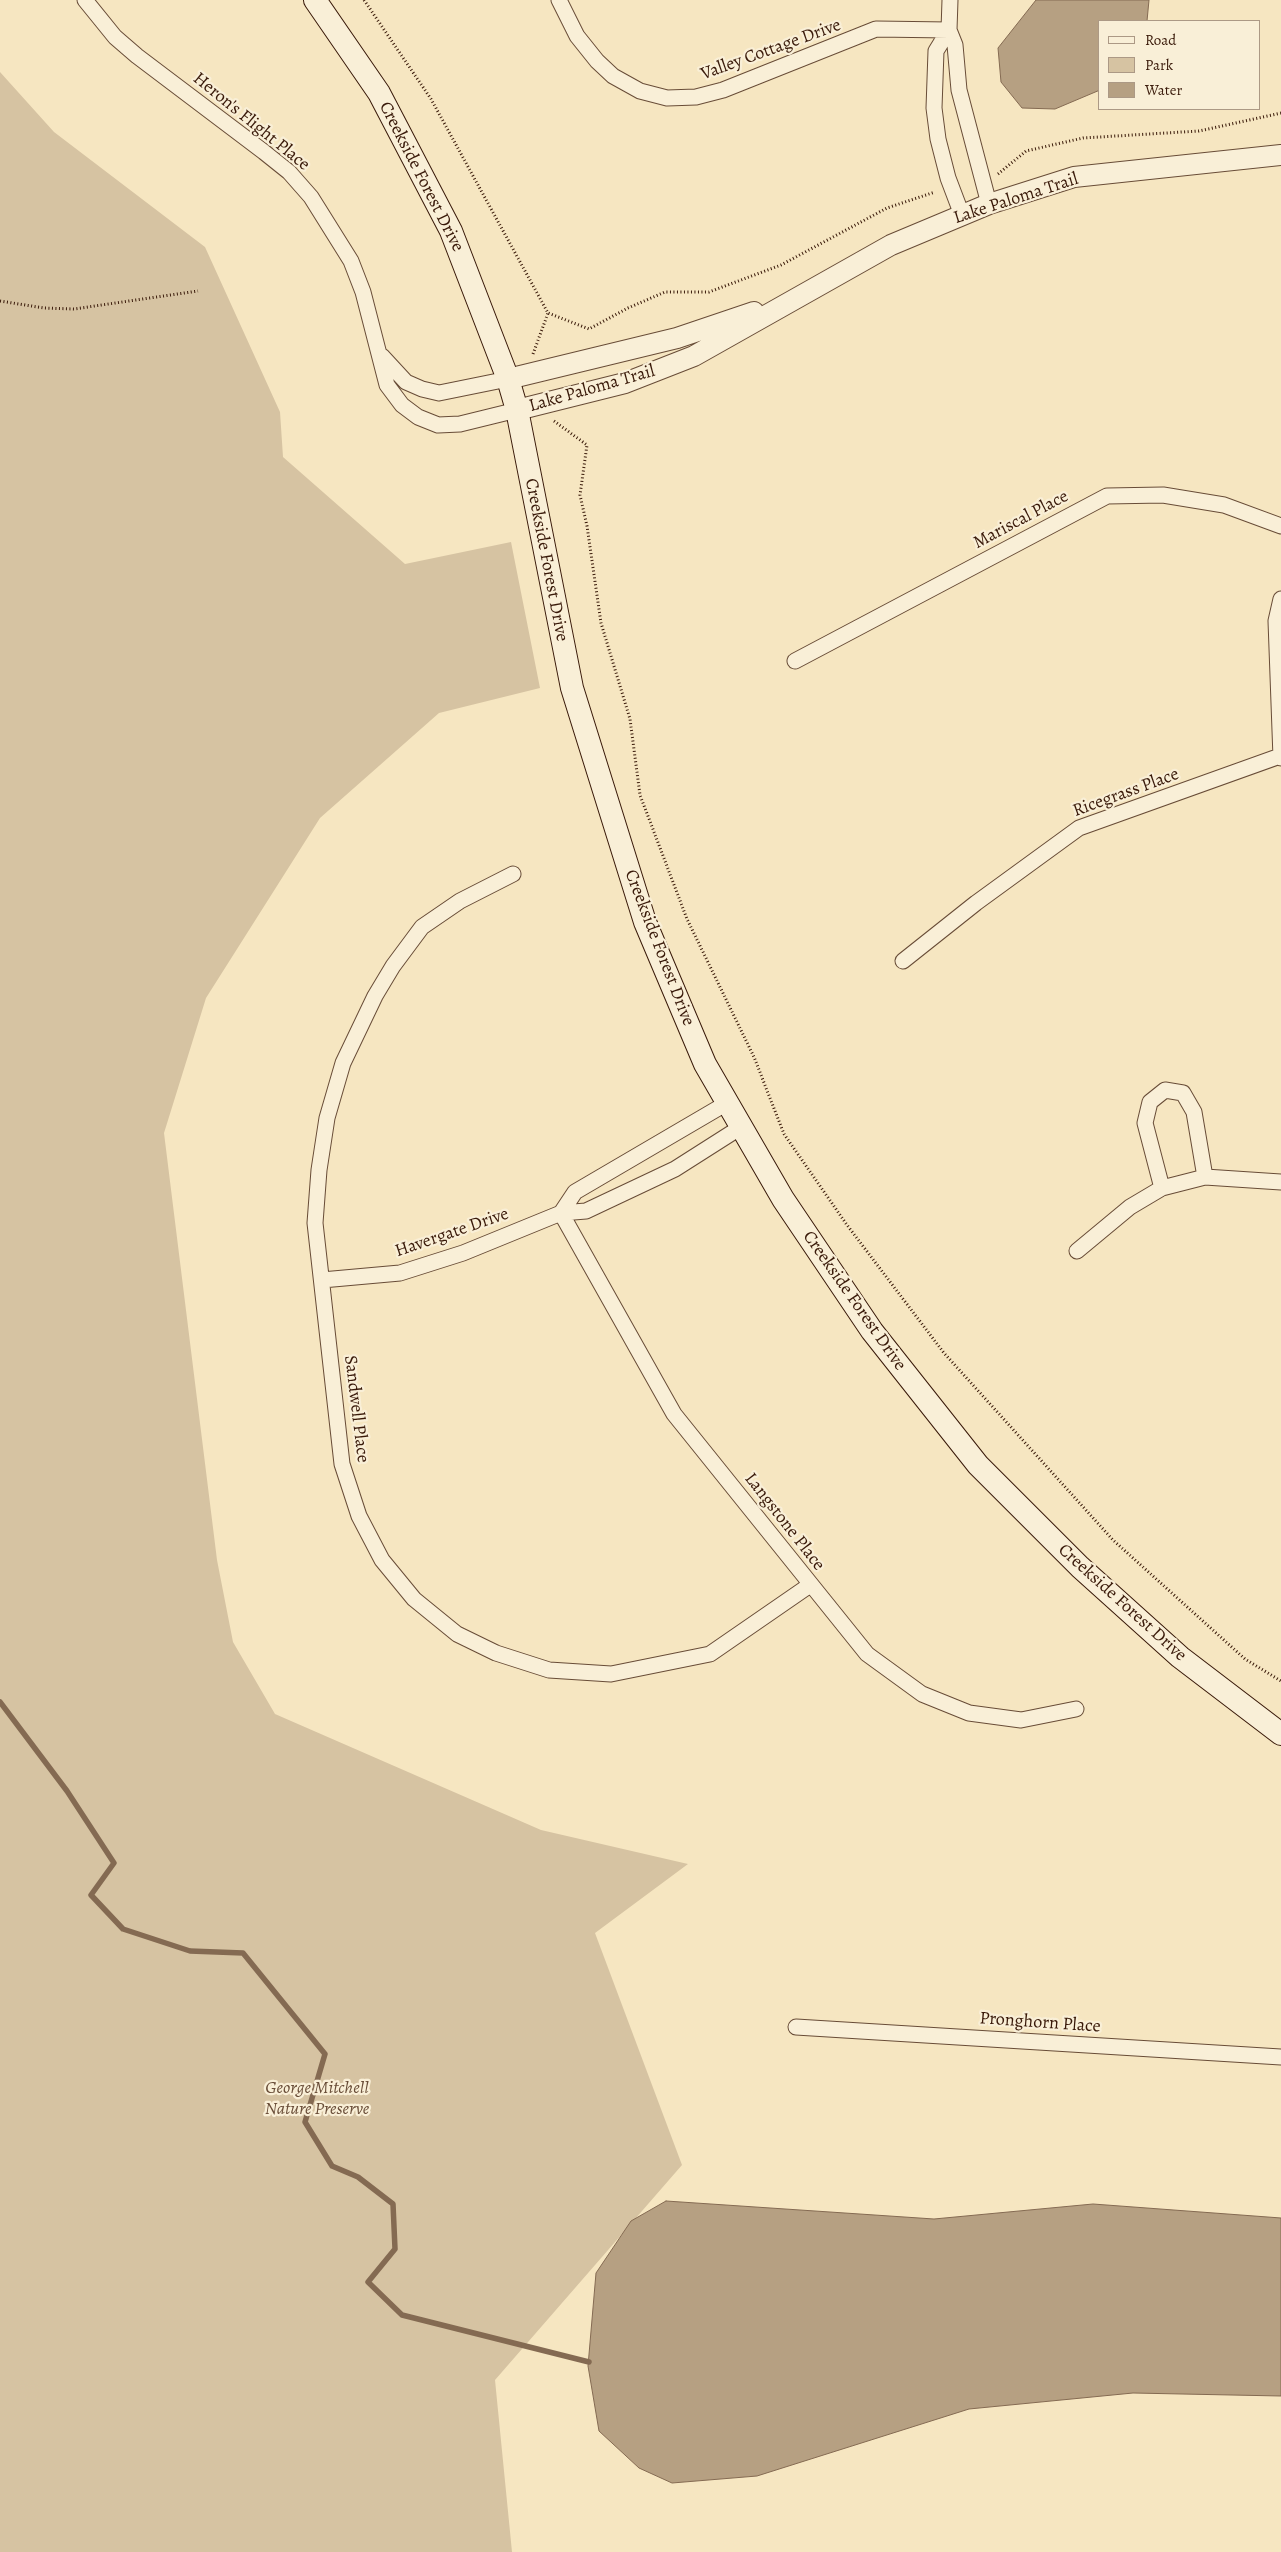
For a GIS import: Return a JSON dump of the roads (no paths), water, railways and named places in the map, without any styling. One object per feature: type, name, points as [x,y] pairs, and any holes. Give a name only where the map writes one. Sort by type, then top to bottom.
[{"type":"main road","name":"Creekside Forest Drive","points":[[316,0],[379,93],[451,231],[508,379],[517,410],[572,688],[601,788],[645,922],[705,1064],[783,1199],[872,1331],[978,1465],[1080,1567],[1173,1651],[1281,1734]]},
{"type":"street","name":"Heron's Flight Place","points":[[85,0],[116,37],[137,56],[264,152],[288,172],[311,197],[351,261],[363,292],[387,385],[402,405],[418,417],[438,425],[460,424],[517,410]]},
{"type":"street","name":"Valley Cottage Drive","points":[[558,0],[577,36],[597,61],[613,76],[640,91],[667,98],[696,97],[723,90],[876,29],[949,30]]},
{"type":"street","points":[[950,0],[949,30],[955,45],[958,90],[989,204]]},
{"type":"street","points":[[949,30],[936,51],[934,108],[938,139],[951,186],[962,215]]},
{"type":"street","name":"Lake Paloma Trail","points":[[517,410],[625,382],[694,356],[890,245],[989,204],[1074,178],[1281,155]]},
{"type":"street","name":"Lake Paloma Trail","points":[[508,379],[677,338],[798,296]]},
{"type":"street","name":"Heron's Flight Place","points":[[380,354],[406,382],[422,390],[439,393],[508,379]]},
{"type":"street","name":"Mariscal Place","points":[[795,661],[1106,496],[1163,495],[1224,504],[1281,526]]},
{"type":"street","points":[[1280,757],[1276,621],[1281,599]]},
{"type":"street","name":"Ricegrass Place","points":[[903,961],[976,903],[1079,828],[1280,757]]},
{"type":"street","name":"Sandwell Place","points":[[513,874],[460,901],[422,927],[393,966],[375,996],[343,1063],[328,1118],[318,1170],[315,1223],[342,1464],[359,1516],[382,1560],[414,1599],[457,1634],[496,1653],[549,1670],[611,1674],[710,1654],[810,1585]]},
{"type":"street","points":[[1162,1188],[1145,1123],[1150,1102],[1165,1090],[1183,1093],[1194,1112],[1205,1176]]},
{"type":"street","points":[[561,1213],[575,1192],[727,1102]]},
{"type":"street","name":"Havergate Drive","points":[[322,1280],[400,1273],[463,1253],[561,1213],[586,1211],[675,1169],[741,1127]]},
{"type":"street","points":[[1077,1251],[1130,1207],[1162,1188],[1205,1176],[1281,1182]]},
{"type":"street","name":"Langstone Place","points":[[561,1213],[674,1414],[867,1654],[922,1694],[969,1713],[1021,1720],[1076,1709]]},
{"type":"street","name":"Pronghorn Place","points":[[796,2027],[1281,2057]]},
{"type":"water","points":[[1036,0],[1149,0],[1147,20],[1098,20],[1098,91],[1055,109],[1022,108],[1001,82],[998,48]]},
{"type":"water","points":[[666,2201],[934,2219],[1093,2204],[1281,2218],[1281,2396],[1133,2393],[969,2409],[757,2476],[672,2483],[639,2468],[599,2431],[588,2366],[596,2273],[631,2221]]},
{"type":"waterway","points":[[0,1702],[67,1791],[114,1863],[91,1895],[123,1929],[190,1951],[243,1953],[325,2054],[305,2122],[332,2166],[358,2177],[393,2204],[395,2249],[368,2282],[402,2315],[589,2362]]},
{"type":"park label","name":"George Mitchell Nature Preserve","points":[[317,2099]]}]
